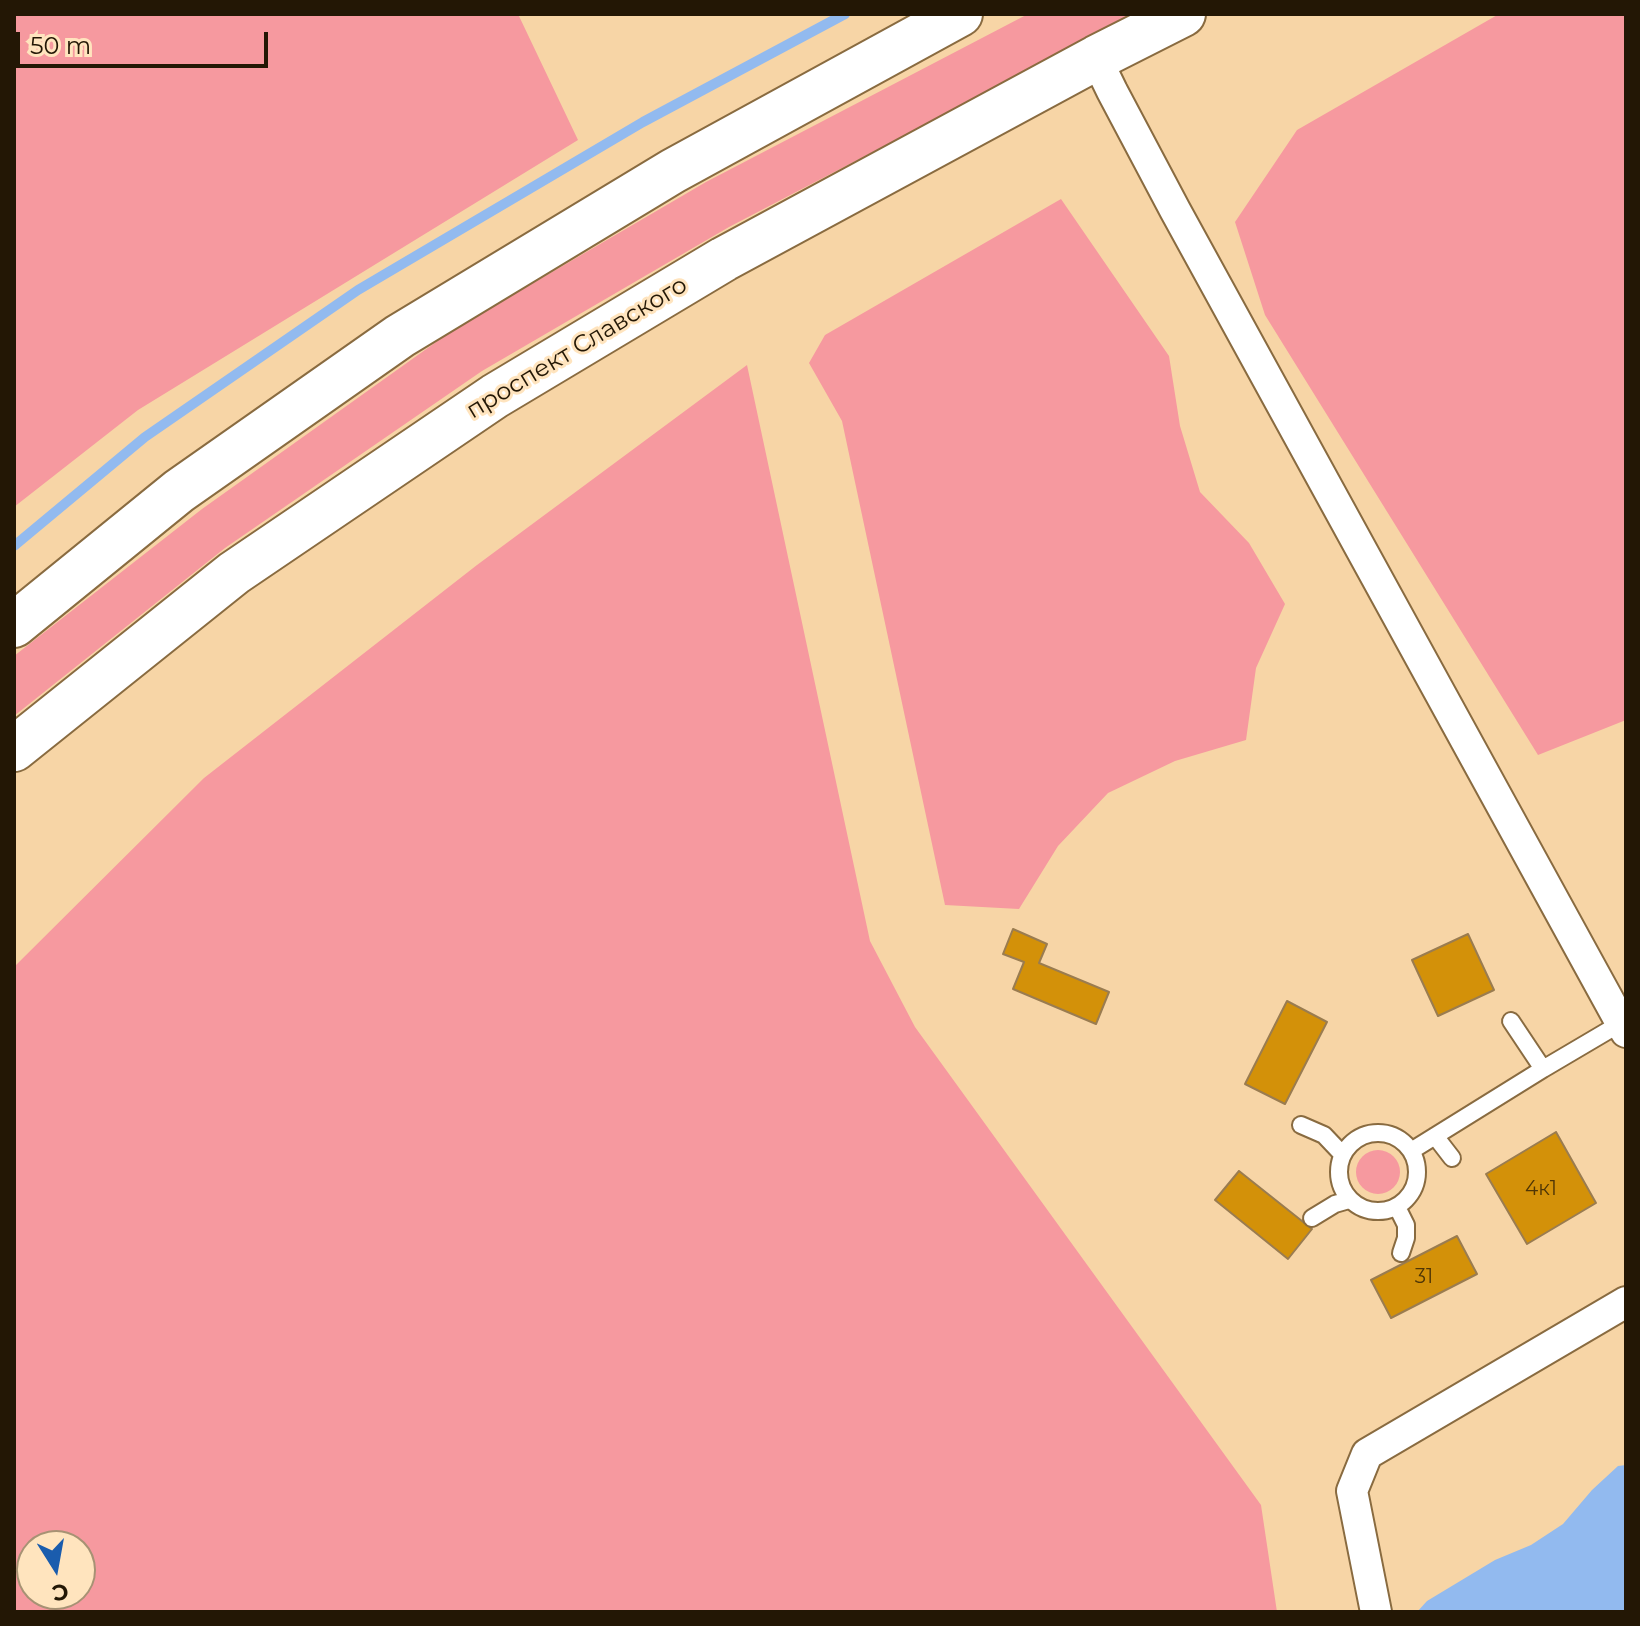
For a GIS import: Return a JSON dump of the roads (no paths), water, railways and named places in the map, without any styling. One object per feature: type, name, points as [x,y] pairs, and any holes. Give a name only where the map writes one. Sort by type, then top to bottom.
[{"type":"main road","points":[[14,625],[179,491],[400,336],[673,171],[960,14]]},
{"type":"main road","name":"проспект Славского","points":[[14,749],[234,573],[495,396],[724,259],[1183,14]]},
{"type":"street","points":[[1096,58],[1190,238],[1624,1027]]},
{"type":"street","points":[[1376,1612],[1352,1491],[1367,1454],[1626,1302]]},
{"type":"lane","points":[[1511,1021],[1543,1069]]},
{"type":"lane","points":[[1411,1151],[1543,1069],[1624,1027]]},
{"type":"lane","points":[[1301,1125],[1324,1135],[1342,1154]]},
{"type":"lane","points":[[1370,1133],[1382,1133],[1394,1136],[1411,1151],[1416,1163],[1414,1188],[1397,1207],[1372,1211],[1349,1200],[1338,1178],[1342,1154],[1350,1144],[1370,1133]]},
{"type":"lane","points":[[1435,1136],[1452,1158]]},
{"type":"lane","points":[[1312,1218],[1335,1204],[1349,1200]]},
{"type":"lane","points":[[1397,1207],[1406,1225],[1401,1253]]},
{"type":"water","points":[[1626,1465],[1626,1612],[1417,1612],[1427,1601],[1495,1560],[1531,1545],[1563,1524],[1592,1490],[1618,1466]]},
{"type":"waterway","points":[[14,546],[145,437],[358,290],[643,122],[845,14]]}]
